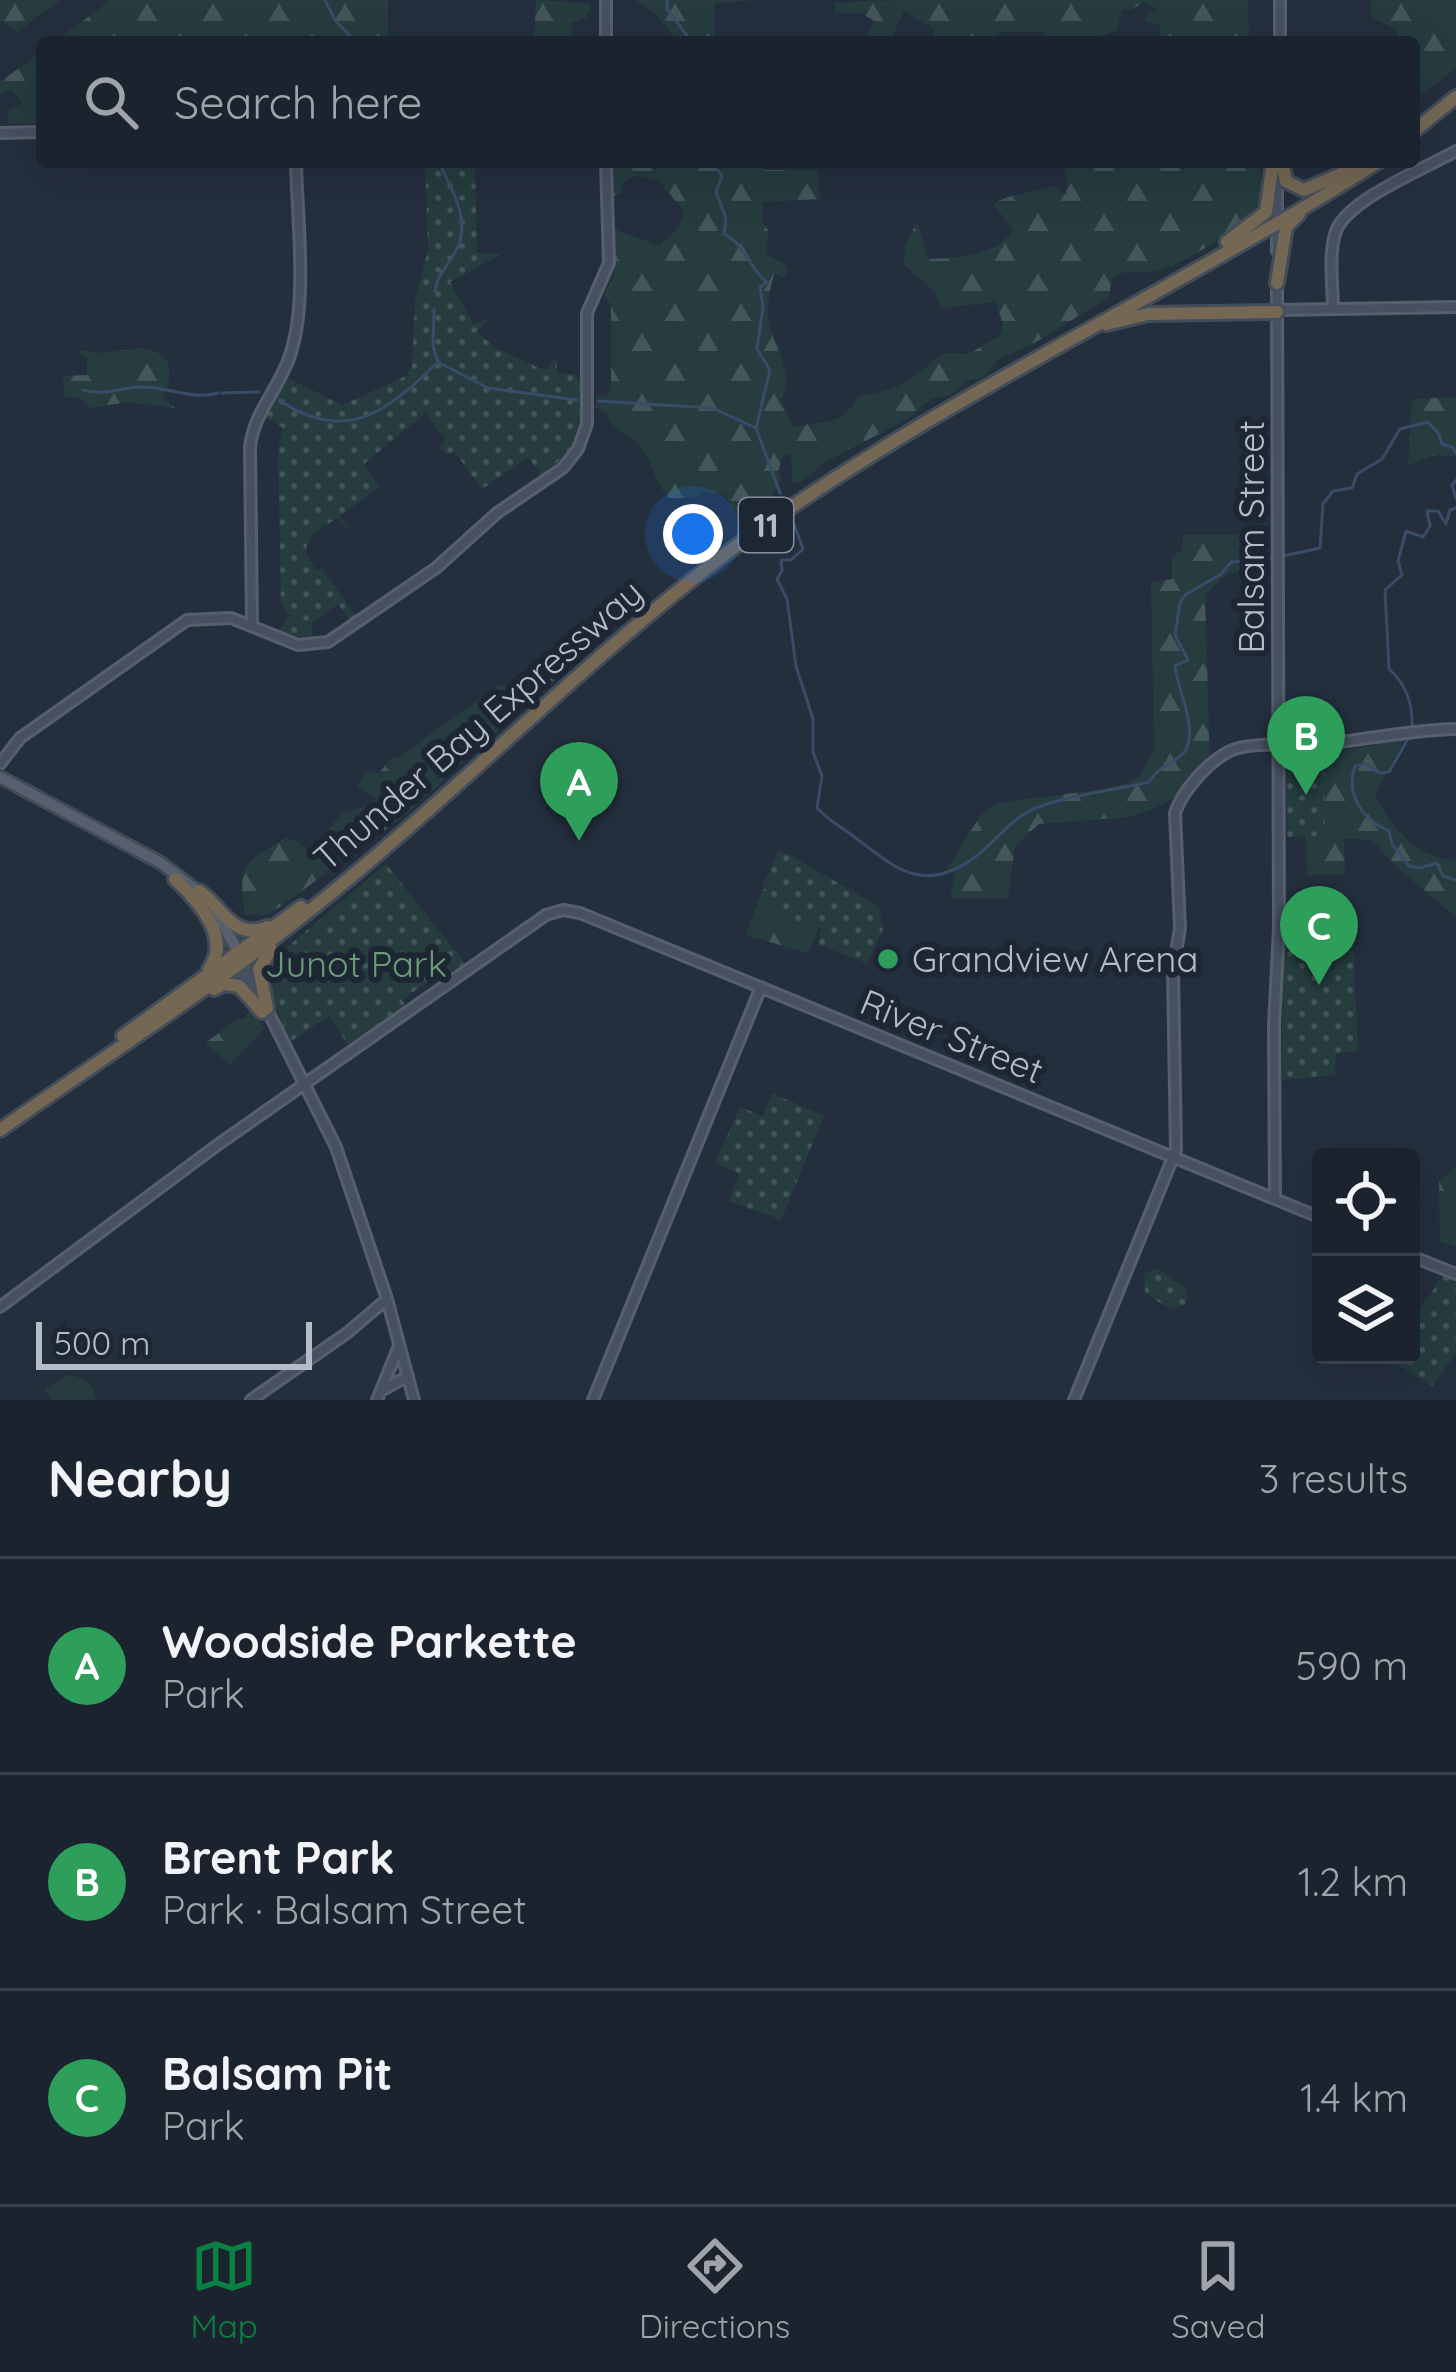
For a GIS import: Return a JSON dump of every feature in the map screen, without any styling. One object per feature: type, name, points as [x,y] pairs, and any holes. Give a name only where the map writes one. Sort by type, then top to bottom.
[{"type":"highway","points":[[1420,130],[1456,98]]},
{"type":"highway","points":[[1420,131],[1456,108]]},
{"type":"highway","points":[[1225,244],[1266,212],[1276,168]]},
{"type":"highway","points":[[1280,168],[1286,181],[1304,190],[1353,168]]},
{"type":"highway","name":"Thunder Bay Expressway","points":[[309,906],[686,584],[836,476],[1355,168]]},
{"type":"highway","name":"Thunder Bay Expressway","points":[[0,1127],[309,906],[641,615],[763,521],[854,460],[1225,244],[1368,168]]},
{"type":"highway","points":[[1277,283],[1286,227],[1316,198]]},
{"type":"highway","points":[[1060,344],[1143,315],[1277,311]]},
{"type":"highway","points":[[165,1012],[211,968],[218,950],[202,909],[176,879]]},
{"type":"highway","points":[[199,891],[233,926],[249,932],[309,906]]},
{"type":"highway","points":[[265,1010],[260,963],[309,906]]},
{"type":"highway","points":[[165,1012],[228,984],[242,988],[265,1010]]},
{"type":"main road","points":[[606,0],[606,36]]},
{"type":"main road","points":[[1280,0],[1280,36]]},
{"type":"main road","points":[[0,133],[36,132]]},
{"type":"main road","points":[[1333,309],[1333,248],[1341,221],[1363,203],[1456,151]]},
{"type":"main road","points":[[252,626],[250,448],[255,419],[288,361],[295,332],[296,168]]},
{"type":"main road","points":[[0,764],[20,738],[187,620],[231,618],[298,645],[328,642],[436,568],[497,513],[562,468],[578,449],[587,424],[587,313],[609,262],[606,168]]},
{"type":"main road","name":"Balsam Street","points":[[1275,1199],[1277,168]]},
{"type":"main road","points":[[1277,311],[1456,307]]},
{"type":"main road","points":[[1075,1400],[1174,1157],[1173,971],[1180,928],[1175,813],[1180,796],[1232,750],[1456,729]]},
{"type":"main road","points":[[0,779],[176,879],[201,902],[238,960]]},
{"type":"main road","points":[[0,779],[161,863],[199,891],[335,1146],[387,1299],[414,1400]]},
{"type":"main road","name":"River Street","points":[[304,1085],[546,915],[580,913],[1312,1214]]},
{"type":"main road","points":[[593,1400],[761,987]]},
{"type":"main road","points":[[0,1306],[304,1085]]},
{"type":"main road","points":[[1420,1260],[1456,1274]]},
{"type":"main road","points":[[251,1400],[387,1299]]},
{"type":"main road","points":[[378,1396],[400,1344]]},
{"type":"main road","points":[[378,1396],[408,1376]]},
{"type":"green space","points":[[0,0],[60,0],[17,32],[0,20]]},
{"type":"green space","points":[[111,0],[388,0],[388,36],[62,36]]},
{"type":"green space","points":[[536,0],[591,4],[586,18],[571,23],[572,36],[534,36]]},
{"type":"green space","points":[[636,0],[755,0],[715,3],[714,36],[673,36],[657,15]]},
{"type":"green space","points":[[1248,0],[1249,36],[1160,36],[1160,25],[1146,22],[1147,13],[1156,12],[1155,8],[1144,2],[1131,10],[1122,9],[1117,30],[1102,36],[1002,32],[996,36],[935,36],[934,29],[904,11],[893,36],[866,36],[874,21],[861,13],[835,13],[835,3]]},
{"type":"green space","points":[[1370,0],[1456,0],[1456,68],[1420,95],[1420,36],[1398,36],[1397,30],[1372,18]]},
{"type":"green space","points":[[36,55],[36,124],[8,123],[9,111],[22,103],[12,89],[0,94],[0,82]]},
{"type":"green space","points":[[425,168],[475,168],[477,252],[499,255],[450,282],[474,325],[487,319],[478,332],[494,347],[546,371],[557,360],[557,374],[582,378],[578,434],[566,454],[541,475],[528,457],[482,489],[454,451],[447,455],[440,446],[446,440],[425,413],[364,464],[380,487],[340,516],[353,535],[337,518],[313,534],[307,544],[306,553],[316,571],[322,568],[356,617],[350,621],[338,604],[311,623],[313,640],[279,631],[289,615],[281,603],[278,450],[283,428],[265,417],[286,377],[342,405],[406,376],[412,367],[415,302],[428,250]]},
{"type":"green space","points":[[612,168],[818,170],[820,199],[763,202],[763,222],[769,232],[766,254],[788,271],[784,277],[774,274],[768,314],[786,378],[781,400],[793,427],[839,418],[858,395],[894,388],[943,353],[968,354],[1000,336],[1003,325],[996,302],[942,308],[935,293],[904,264],[905,247],[917,221],[928,259],[963,256],[998,245],[1013,229],[993,204],[1055,186],[1066,195],[1066,168],[1260,168],[1261,186],[1253,210],[1214,242],[1168,267],[1112,278],[1109,297],[999,359],[984,377],[931,399],[906,420],[825,462],[801,482],[793,483],[791,454],[783,455],[781,479],[767,503],[760,501],[738,512],[725,494],[702,492],[695,498],[669,498],[640,446],[616,427],[607,412],[595,408],[597,396],[608,395],[611,387],[611,305],[604,294],[614,275],[613,224],[618,231],[660,246],[679,226],[683,210],[658,180],[634,176],[622,183],[622,194],[612,196]]},
{"type":"green space","points":[[141,348],[165,359],[170,372],[163,398],[175,408],[127,402],[90,408],[80,398],[64,397],[63,376],[87,375],[87,359],[78,352],[81,350],[101,353]]},
{"type":"green space","points":[[1456,397],[1456,456],[1435,455],[1408,465],[1412,399]]},
{"type":"green space","points":[[1245,534],[1246,569],[1226,574],[1205,595],[1210,763],[1177,796],[1155,808],[1129,817],[1039,824],[1015,846],[1008,898],[950,898],[955,874],[947,869],[980,816],[997,803],[1097,790],[1140,776],[1154,749],[1151,582],[1172,579],[1172,557],[1182,550],[1183,535]]},
{"type":"green space","points":[[562,644],[569,646],[573,657],[549,688],[408,813],[280,907],[265,915],[245,915],[243,876],[259,854],[286,838],[305,849],[313,848],[342,813],[375,804],[375,798],[357,786],[365,772],[379,773],[392,757],[399,757],[496,687],[520,682]]},
{"type":"green space","points":[[1404,740],[1375,795],[1389,819],[1417,848],[1456,861],[1456,917],[1395,866],[1372,840],[1344,838],[1345,875],[1307,875],[1306,837],[1325,836],[1324,754]]},
{"type":"green space","points":[[1324,754],[1325,836],[1287,837],[1286,755]]},
{"type":"green space","points":[[779,849],[879,906],[883,929],[867,963],[819,945],[821,928],[787,917],[763,886]]},
{"type":"green space","name":"Junot Park","points":[[386,864],[465,963],[445,978],[440,973],[402,1000],[405,1005],[348,1045],[329,1016],[290,1042],[265,980],[268,963]]},
{"type":"green space","points":[[764,885],[821,923],[808,953],[746,935]]},
{"type":"green space","points":[[1353,943],[1358,1051],[1336,1054],[1335,1075],[1282,1080],[1283,946]]},
{"type":"green space","points":[[250,1009],[265,1028],[230,1064],[205,1043],[238,1019],[245,1019]]},
{"type":"green space","points":[[772,1093],[824,1116],[781,1220],[729,1201],[739,1174],[715,1163],[740,1107],[763,1116]]},
{"type":"green space","points":[[1456,1166],[1456,1247],[1440,1241],[1439,1182]]},
{"type":"green space","points":[[1157,1268],[1187,1289],[1186,1303],[1170,1307],[1145,1292],[1144,1274]]},
{"type":"green space","points":[[1444,1274],[1456,1279],[1456,1353],[1432,1386],[1397,1364],[1420,1364],[1420,1310]]},
{"type":"green space","points":[[69,1375],[88,1383],[97,1400],[51,1400],[44,1389]]},
{"type":"waterway","points":[[325,0],[350,36]]},
{"type":"waterway","points":[[667,0],[667,9],[687,36]]},
{"type":"waterway","points":[[435,291],[462,232],[459,208],[442,168]]},
{"type":"waterway","points":[[716,168],[722,176],[716,192],[726,218],[724,234],[767,282],[760,287],[763,307],[757,349],[770,370],[756,428],[780,493]]},
{"type":"waterway","points":[[434,309],[433,346],[438,362],[488,388],[577,400]]},
{"type":"waterway","points":[[279,400],[324,420],[364,417],[400,396],[436,364]]},
{"type":"waterway","points":[[83,390],[140,387],[218,393]]},
{"type":"waterway","points":[[222,393],[259,392]]},
{"type":"waterway","points":[[598,401],[712,408],[754,427]]},
{"type":"waterway","points":[[1283,556],[1320,548],[1323,504],[1333,491],[1352,488],[1357,474],[1382,459],[1400,429],[1428,422],[1442,444],[1456,453]]},
{"type":"waterway","points":[[1456,480],[1452,485],[1456,498]]},
{"type":"waterway","points":[[1412,727],[1407,695],[1389,669],[1385,590],[1402,575],[1398,561],[1406,531],[1423,537],[1430,526],[1427,511],[1438,511],[1446,524],[1450,510],[1456,508]]},
{"type":"waterway","points":[[794,524],[803,549],[791,560],[781,560],[777,579],[787,599],[796,666],[813,719],[813,752],[822,776],[817,808],[896,867],[924,876],[956,869],[1037,808],[1149,782],[1181,755],[1190,731],[1175,666],[1188,660],[1175,635],[1180,603],[1231,562],[1273,558]]},
{"type":"waterway","points":[[1409,737],[1389,772],[1379,773],[1366,764],[1355,766],[1352,787],[1358,805],[1389,831],[1392,844],[1409,866],[1437,863],[1443,876],[1456,880]]},
{"type":"place","name":"Brent Park","points":[[1306,795]]},
{"type":"place","name":"Woodside Parkette","points":[[579,841]]},
{"type":"place","name":"Grandview Arena","points":[[888,959]]},
{"type":"place","name":"Balsam Pit","points":[[1319,985]]}]
